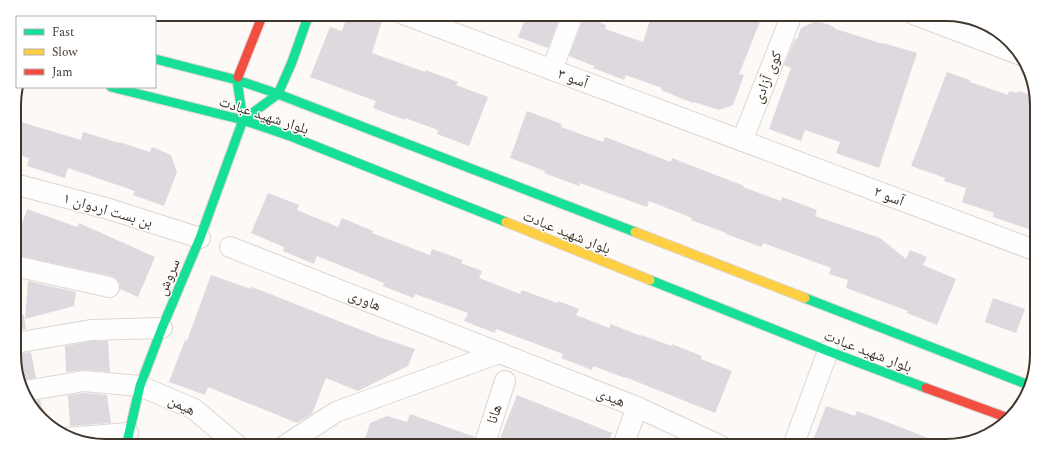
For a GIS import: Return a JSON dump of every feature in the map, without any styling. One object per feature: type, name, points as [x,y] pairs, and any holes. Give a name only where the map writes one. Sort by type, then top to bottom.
[{"type":"main road","points":[[260,21],[237,80],[243,120],[278,94],[292,62],[307,21]]},
{"type":"main road","name":"بلوار شهید عبادت","points":[[156,59],[237,80],[278,94],[1025,384]]},
{"type":"main road","name":"بلوار شهید عبادت","points":[[115,88],[243,120],[290,136],[828,351],[1004,417]]},
{"type":"main road","name":"سروش","points":[[127,439],[140,386],[162,328],[200,238],[243,120]]},
{"type":"street","name":"آسو ۳","points":[[422,21],[742,141]]},
{"type":"street","points":[[552,70],[570,21]]},
{"type":"street","name":"کوی آزادی","points":[[742,141],[789,21]]},
{"type":"street","points":[[930,21],[1011,52]]},
{"type":"street","name":"آسو ۲","points":[[742,141],[1030,248]]},
{"type":"street","name":"بن بست اردوان ۱","points":[[21,186],[109,209],[200,238]]},
{"type":"street","name":"هاوری","points":[[230,247],[499,353]]},
{"type":"street","points":[[21,267],[109,287]]},
{"type":"street","points":[[21,343],[91,330],[162,328]]},
{"type":"street","points":[[795,439],[828,351]]},
{"type":"street","points":[[295,439],[336,412],[499,353]]},
{"type":"street","name":"هیدی","points":[[499,353],[637,407],[706,439]]},
{"type":"street","name":"هیمن","points":[[29,390],[84,381],[140,386],[194,408],[230,439]]},
{"type":"street","name":"هانا","points":[[486,439],[505,381]]},
{"type":"street","points":[[626,439],[637,407]]},
{"type":"street","points":[[96,438],[127,439]]},
{"type":"building","points":[[346,21],[382,21],[372,53],[458,82],[456,85],[488,97],[469,146],[437,134],[438,130],[373,108],[376,101],[310,77],[330,27],[342,31]]},
{"type":"building","points":[[524,21],[558,21],[548,48],[518,37]]},
{"type":"building","points":[[582,21],[595,21],[606,25],[605,29],[643,42],[650,21],[760,21],[739,74],[744,75],[733,105],[719,110],[694,102],[693,103],[661,90],[662,88],[626,75],[624,80],[593,68],[594,66],[569,56]]},
{"type":"building","points":[[816,21],[883,44],[917,53],[879,168],[836,153],[840,142],[805,130],[801,141],[769,129],[791,68],[784,65],[795,39],[797,39],[801,28]]},
{"type":"building","points":[[947,72],[970,80],[970,82],[1008,95],[1009,91],[1018,93],[1019,91],[1029,95],[1030,230],[993,217],[994,213],[962,202],[966,188],[944,181],[945,178],[911,166]]},
{"type":"building","points":[[527,111],[562,124],[561,127],[603,142],[605,137],[671,162],[672,158],[781,201],[782,197],[817,210],[815,216],[880,238],[906,259],[910,250],[927,257],[923,265],[956,279],[937,325],[907,313],[908,311],[846,288],[848,280],[829,274],[831,268],[763,243],[761,247],[691,220],[692,218],[649,201],[647,207],[580,183],[579,186],[510,158]]},
{"type":"building","points":[[21,122],[81,140],[83,132],[150,152],[152,147],[171,155],[177,172],[164,206],[133,195],[135,191],[68,168],[65,178],[27,166],[29,158],[21,156]]},
{"type":"building","points":[[268,193],[299,205],[297,210],[338,227],[342,218],[373,231],[372,233],[430,255],[432,249],[463,260],[461,263],[482,271],[479,278],[520,294],[522,290],[557,303],[558,301],[579,309],[576,315],[609,328],[611,324],[641,336],[672,346],[672,344],[702,356],[701,359],[732,371],[715,413],[625,377],[593,366],[592,370],[561,358],[563,354],[496,329],[495,333],[464,321],[468,313],[415,294],[413,298],[383,286],[384,283],[317,256],[314,264],[283,251],[284,247],[251,233]]},
{"type":"building","points":[[27,209],[77,227],[79,223],[155,257],[138,297],[120,289],[120,284],[117,279],[112,276],[21,256],[21,227]]},
{"type":"building","points":[[211,275],[251,289],[252,287],[379,337],[415,349],[408,366],[358,391],[326,378],[312,414],[297,423],[208,387],[205,395],[169,382],[185,340],[187,341]]},
{"type":"building","points":[[28,281],[76,292],[74,306],[25,319]]},
{"type":"building","points":[[993,298],[1025,309],[1016,333],[985,322]]},
{"type":"building","points":[[21,315],[24,315],[26,329],[21,330]]},
{"type":"building","points":[[92,341],[108,341],[110,372],[85,370],[66,372],[65,346]]},
{"type":"building","points":[[31,352],[36,378],[25,380],[21,353]]},
{"type":"building","points":[[84,393],[107,395],[111,423],[70,426],[68,395]]},
{"type":"building","points":[[517,395],[612,433],[610,439],[500,439]]},
{"type":"building","points":[[40,400],[43,412],[38,406],[35,401]]},
{"type":"building","points":[[826,406],[855,416],[857,411],[930,439],[814,439]]},
{"type":"building","points":[[410,414],[475,437],[475,439],[365,439],[370,423],[387,416],[407,422]]},
{"type":"traffic: fast","points":[[243,120],[278,94],[292,62],[307,21]]},
{"type":"traffic: fast","points":[[156,59],[237,80],[278,94],[635,232]]},
{"type":"traffic: fast","points":[[128,439],[140,386],[162,328],[200,238],[243,120],[237,80],[238,77]]},
{"type":"traffic: fast","points":[[115,88],[243,120],[290,136],[506,222]]},
{"type":"traffic: fast","points":[[650,280],[828,351],[926,388]]},
{"type":"traffic: fast","points":[[805,298],[1025,384]]},
{"type":"traffic: slow","points":[[506,222],[650,280]]},
{"type":"traffic: slow","points":[[635,232],[805,298]]},
{"type":"traffic: jam","points":[[238,77],[260,21]]},
{"type":"traffic: jam","points":[[926,388],[1004,417]]}]
